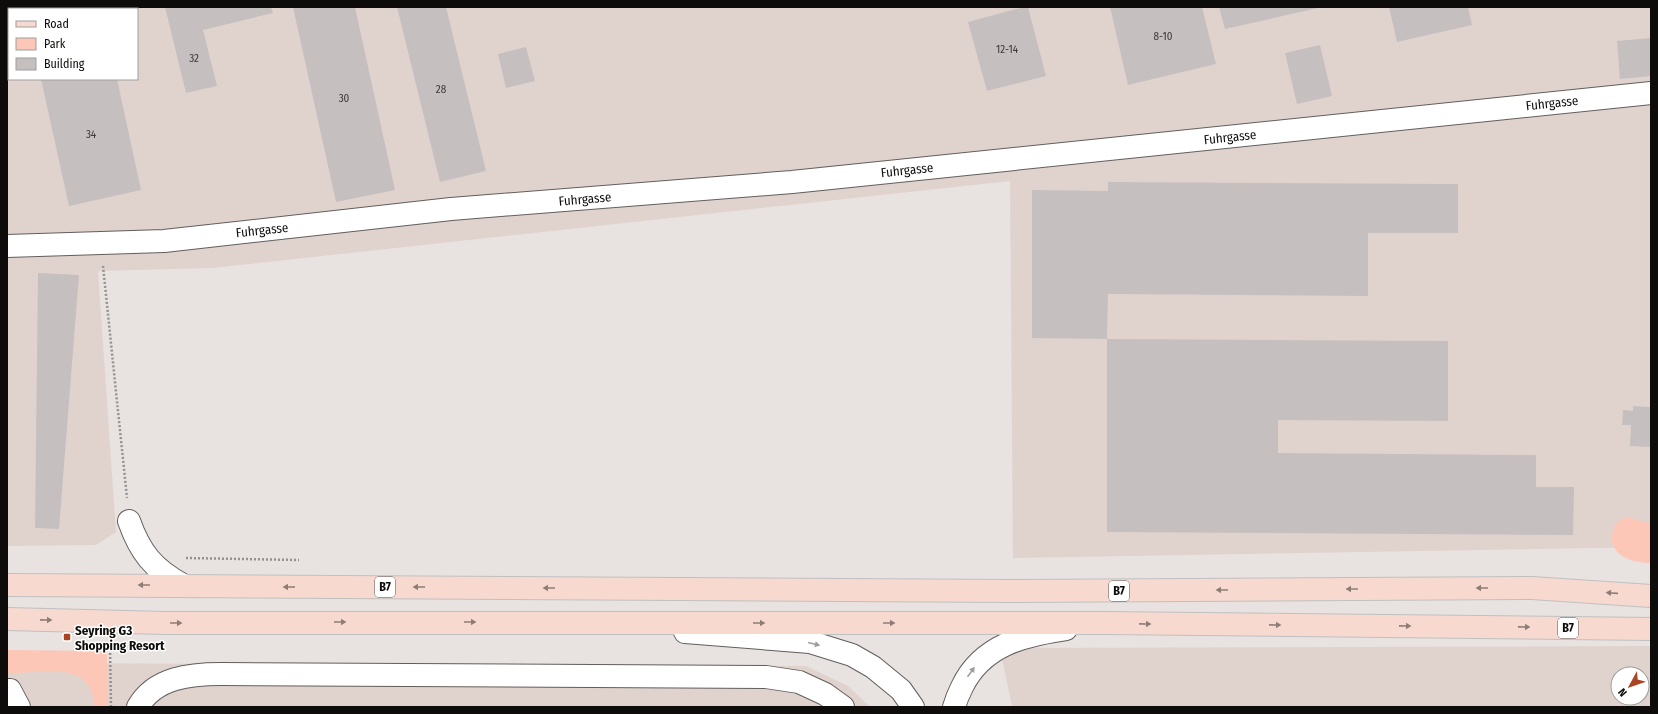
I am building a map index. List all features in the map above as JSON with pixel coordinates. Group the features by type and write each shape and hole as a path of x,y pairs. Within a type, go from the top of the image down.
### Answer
{"main road":[{"name":"B7","path":"7,585 183,585 1014,592 1532,588 1651,596"},
{"name":"B7","path":"7,619 166,623 1106,623 1651,629"}],"street":[{"name":"Fuhrgasse","path":"7,246 164,241 451,209 792,182 1651,93"},
{"path":"129,521 137,542 148,558 167,577 183,585"},
{"path":"580,623 810,642 852,655 873,667 901,690 913,707"},
{"path":"954,707 966,679 976,664 991,651 1009,641 1040,633 1106,623"},
{"path":"138,707 149,694 172,680 187,675 222,674 766,677 799,682 825,694 843,707"},
{"path":"7,690 10,690 19,707"}],"path":[{"path":"100,242 129,521"}],"shaded area":[{"path":"7,7 1651,7 1651,547 1013,558 1010,181 212,268 98,271 116,532 96,545 7,546"},
{"path":"1651,646 1651,707 1012,707 1000,648"},
{"path":"7,663 806,666 848,686 870,707 7,707"}],"green space":[{"path":"1627,517 1651,524 1651,563 1631,560 1619,554 1615,549 1612,543 1612,535 1615,526"},
{"path":"7,650 107,651 107,707 94,707 91,692 85,681 75,675 49,671 7,673"}],"building":[{"path":"101,7 102,8 73,8"},
{"path":"165,7 271,7 273,13 203,30 217,86 186,93"},
{"path":"293,7 355,7 395,190 336,202"},
{"path":"397,7 446,7 486,171 440,182"},
{"path":"1028,7 1046,76 987,91 968,22"},
{"path":"1110,7 1202,7 1216,64 1128,85"},
{"path":"1219,7 1317,7 1318,8 1225,29"},
{"path":"1389,7 1468,7 1472,25 1397,42"},
{"path":"1651,38 1651,76 1620,79 1617,41"},
{"path":"1320,45 1332,96 1297,104 1285,53"},
{"path":"526,47 535,81 506,88 498,54"},
{"path":"41,80 117,80 141,190 69,206"},
{"path":"1108,182 1458,184 1458,233 1368,233 1368,296 1108,294 1107,339 1032,338 1032,190 1108,191"},
{"path":"38,273 79,275 59,529 35,528"},
{"path":"1107,339 1448,341 1448,421 1278,420 1278,453 1536,455 1536,487 1574,487 1573,535 1107,532"},
{"path":"1633,406 1651,407 1651,447 1630,446 1631,425 1622,425 1623,410 1633,411"}],"place":[{"name":"Seyring G3 Shopping Resort","path":"67,637"}]}
